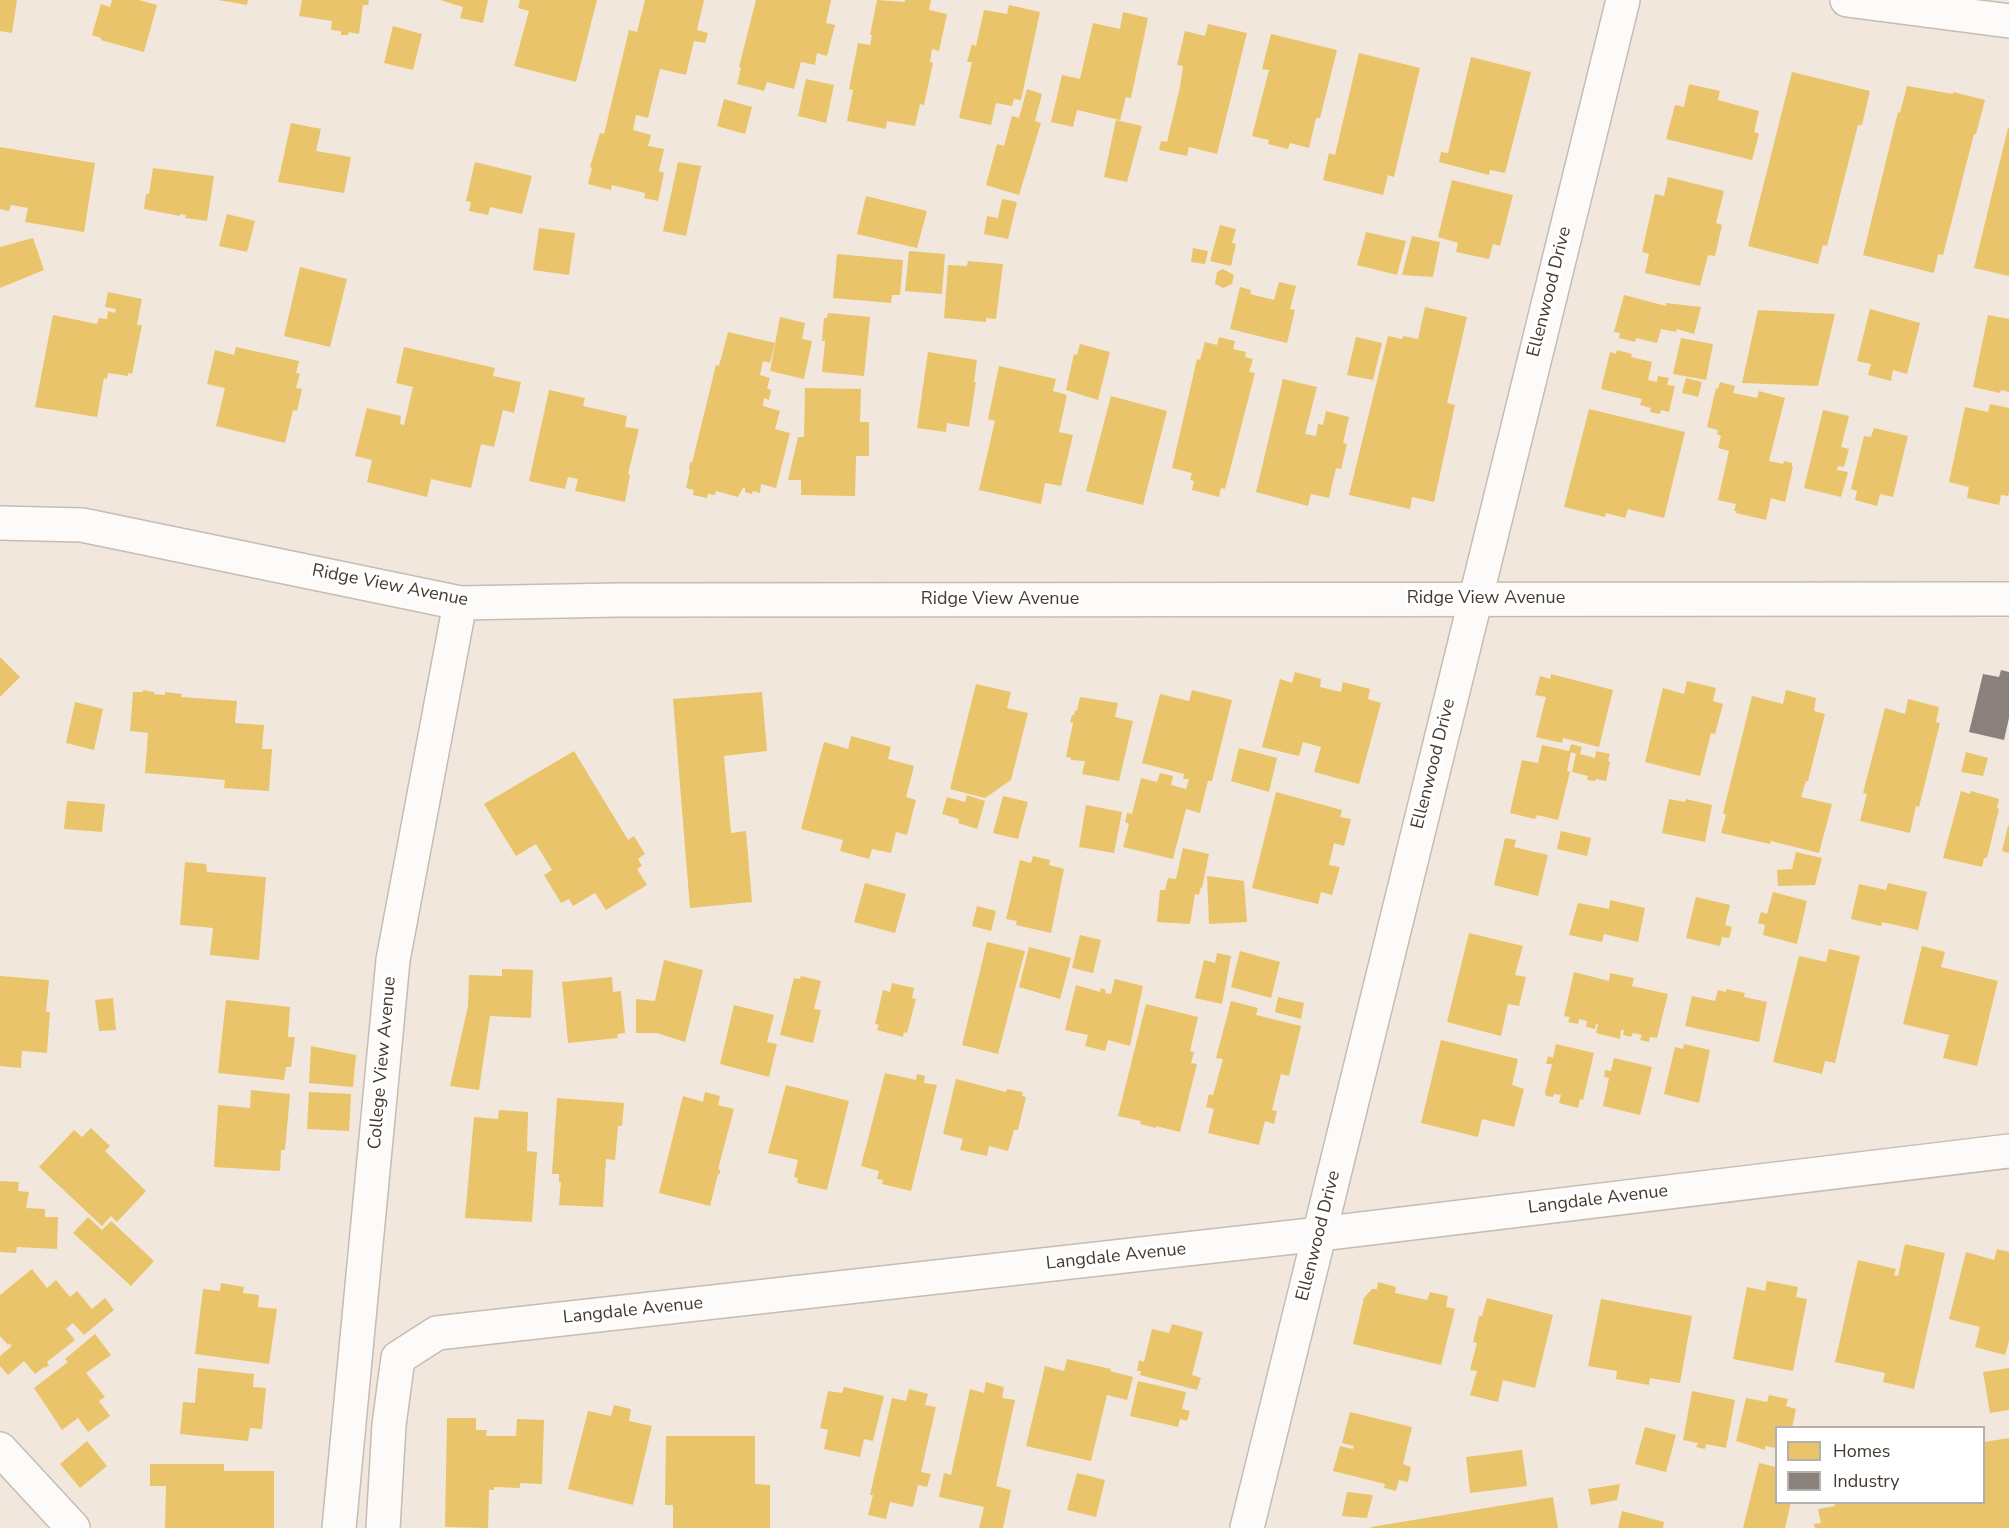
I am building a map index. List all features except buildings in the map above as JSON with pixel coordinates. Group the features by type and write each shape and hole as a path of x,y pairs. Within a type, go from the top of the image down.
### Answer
{"street":[{"name":"Ellenwood Drive","path":"1247,1528 1623,0"},
{"path":"1847,0 2009,21"},
{"name":"Ridge View Avenue","path":"0,523 82,525 460,603 618,600 2009,599"},
{"name":"College View Avenue","path":"339,1528 393,960 460,603"},
{"name":"Langdale Avenue","path":"383,1528 389,1425 398,1358 437,1333 1320,1234 2009,1151"},
{"path":"0,1449 73,1528"}]}
